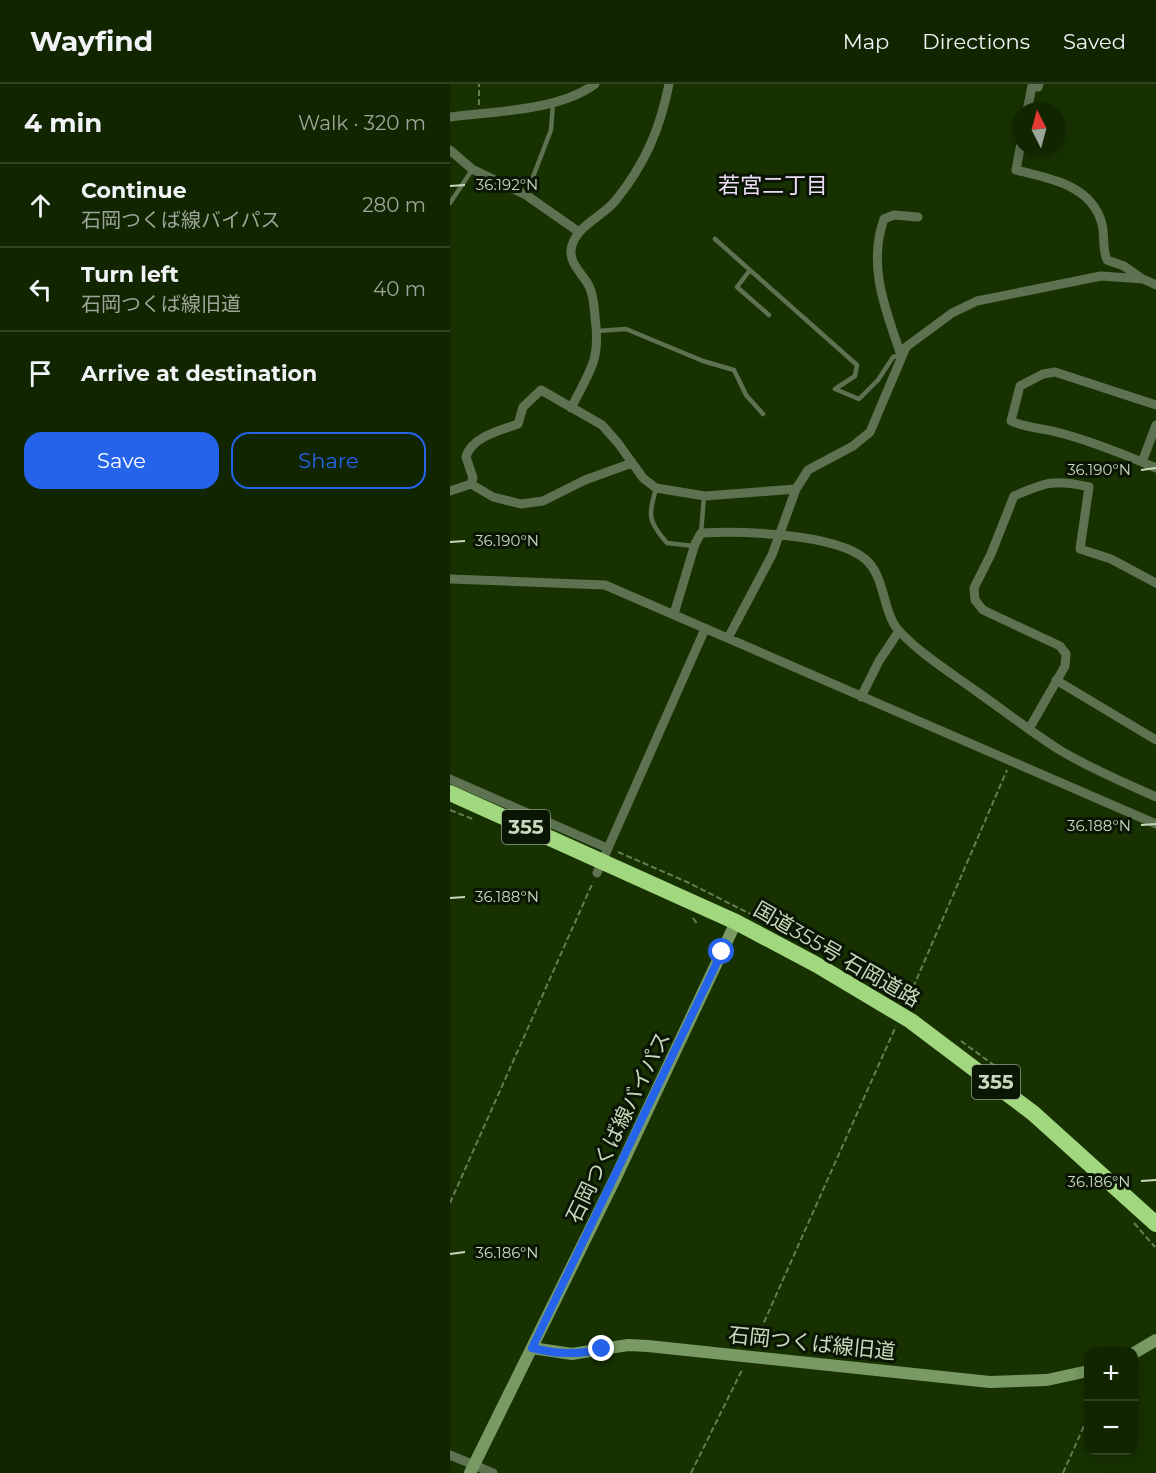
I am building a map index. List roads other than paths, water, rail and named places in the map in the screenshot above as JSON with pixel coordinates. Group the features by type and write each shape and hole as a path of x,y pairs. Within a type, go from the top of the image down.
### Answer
{"highway":[{"name":"国道355号 石岡道路","path":"450,793 736,922 817,965 900,1015 949,1048 1033,1113 1156,1224"}],"main road":[{"name":"石岡つくば線バイパス","path":"472,1468 616,1177 736,922"},
{"path":"1138,1351 1156,1340"},
{"name":"石岡つくば線旧道","path":"532,1348 572,1354 638,1346 990,1382 1047,1380 1084,1372"}],"street":[{"path":"450,117 553,103 574,98 595,84"},
{"path":"572,408 596,359 597,331 591,289 573,261 571,249 579,232 616,201 649,149 662,120 669,84"},
{"path":"1029,102 1032,86 1038,87 1039,84"},
{"path":"450,150 472,169 526,195 579,232"},
{"path":"1019,156 1016,170 1063,182 1076,189 1097,211 1102,222 1107,260 1124,266 1156,285"},
{"path":"902,356 886,312 876,269 877,237 884,219 894,215 918,218"},
{"path":"728,638 772,555 796,489 808,470 853,446 870,432 906,347 952,313 977,301 1101,276 1143,279"},
{"path":"1156,405 1055,372 1043,374 1020,386 1011,420 1031,429 1045,429 1089,441 1156,468"},
{"path":"471,484 472,474 466,457 471,446 490,435 518,424 523,407 532,396 541,390 602,424 647,483 656,488 705,496 796,489"},
{"path":"1142,462 1156,424"},
{"path":"450,491 471,484 493,497 515,504 536,503 585,480 632,463"},
{"path":"1029,729 1065,666 1066,654 1060,646 983,609 975,600 974,588 991,554 1014,496 1047,481 1063,480 1089,487 1080,549 1111,559 1156,583"},
{"path":"674,614 694,546 701,533 735,531 780,534 818,541 865,559 872,568 899,631 941,666 1029,729 1087,765 1156,797"},
{"path":"450,579 597,583 674,614 1156,824"},
{"path":"450,779 602,861 705,628"},
{"path":"861,697 879,661 899,631"},
{"path":"1056,680 1156,740"},
{"path":"450,1455 472,1468 493,1473"}],"lane":[{"path":"526,195 551,130 553,103"},
{"path":"450,203 472,169"},
{"path":"715,239 857,365 855,376 835,390 859,399 878,380 893,357 902,356"},
{"path":"750,270 737,287 769,315"},
{"path":"597,331 626,329 703,361 735,370 746,395 763,414"},
{"path":"656,488 649,512 652,523 667,543 694,546"},
{"path":"701,533 705,496"}],"district":[{"name":"若宮二丁目","path":"773,185"}]}
